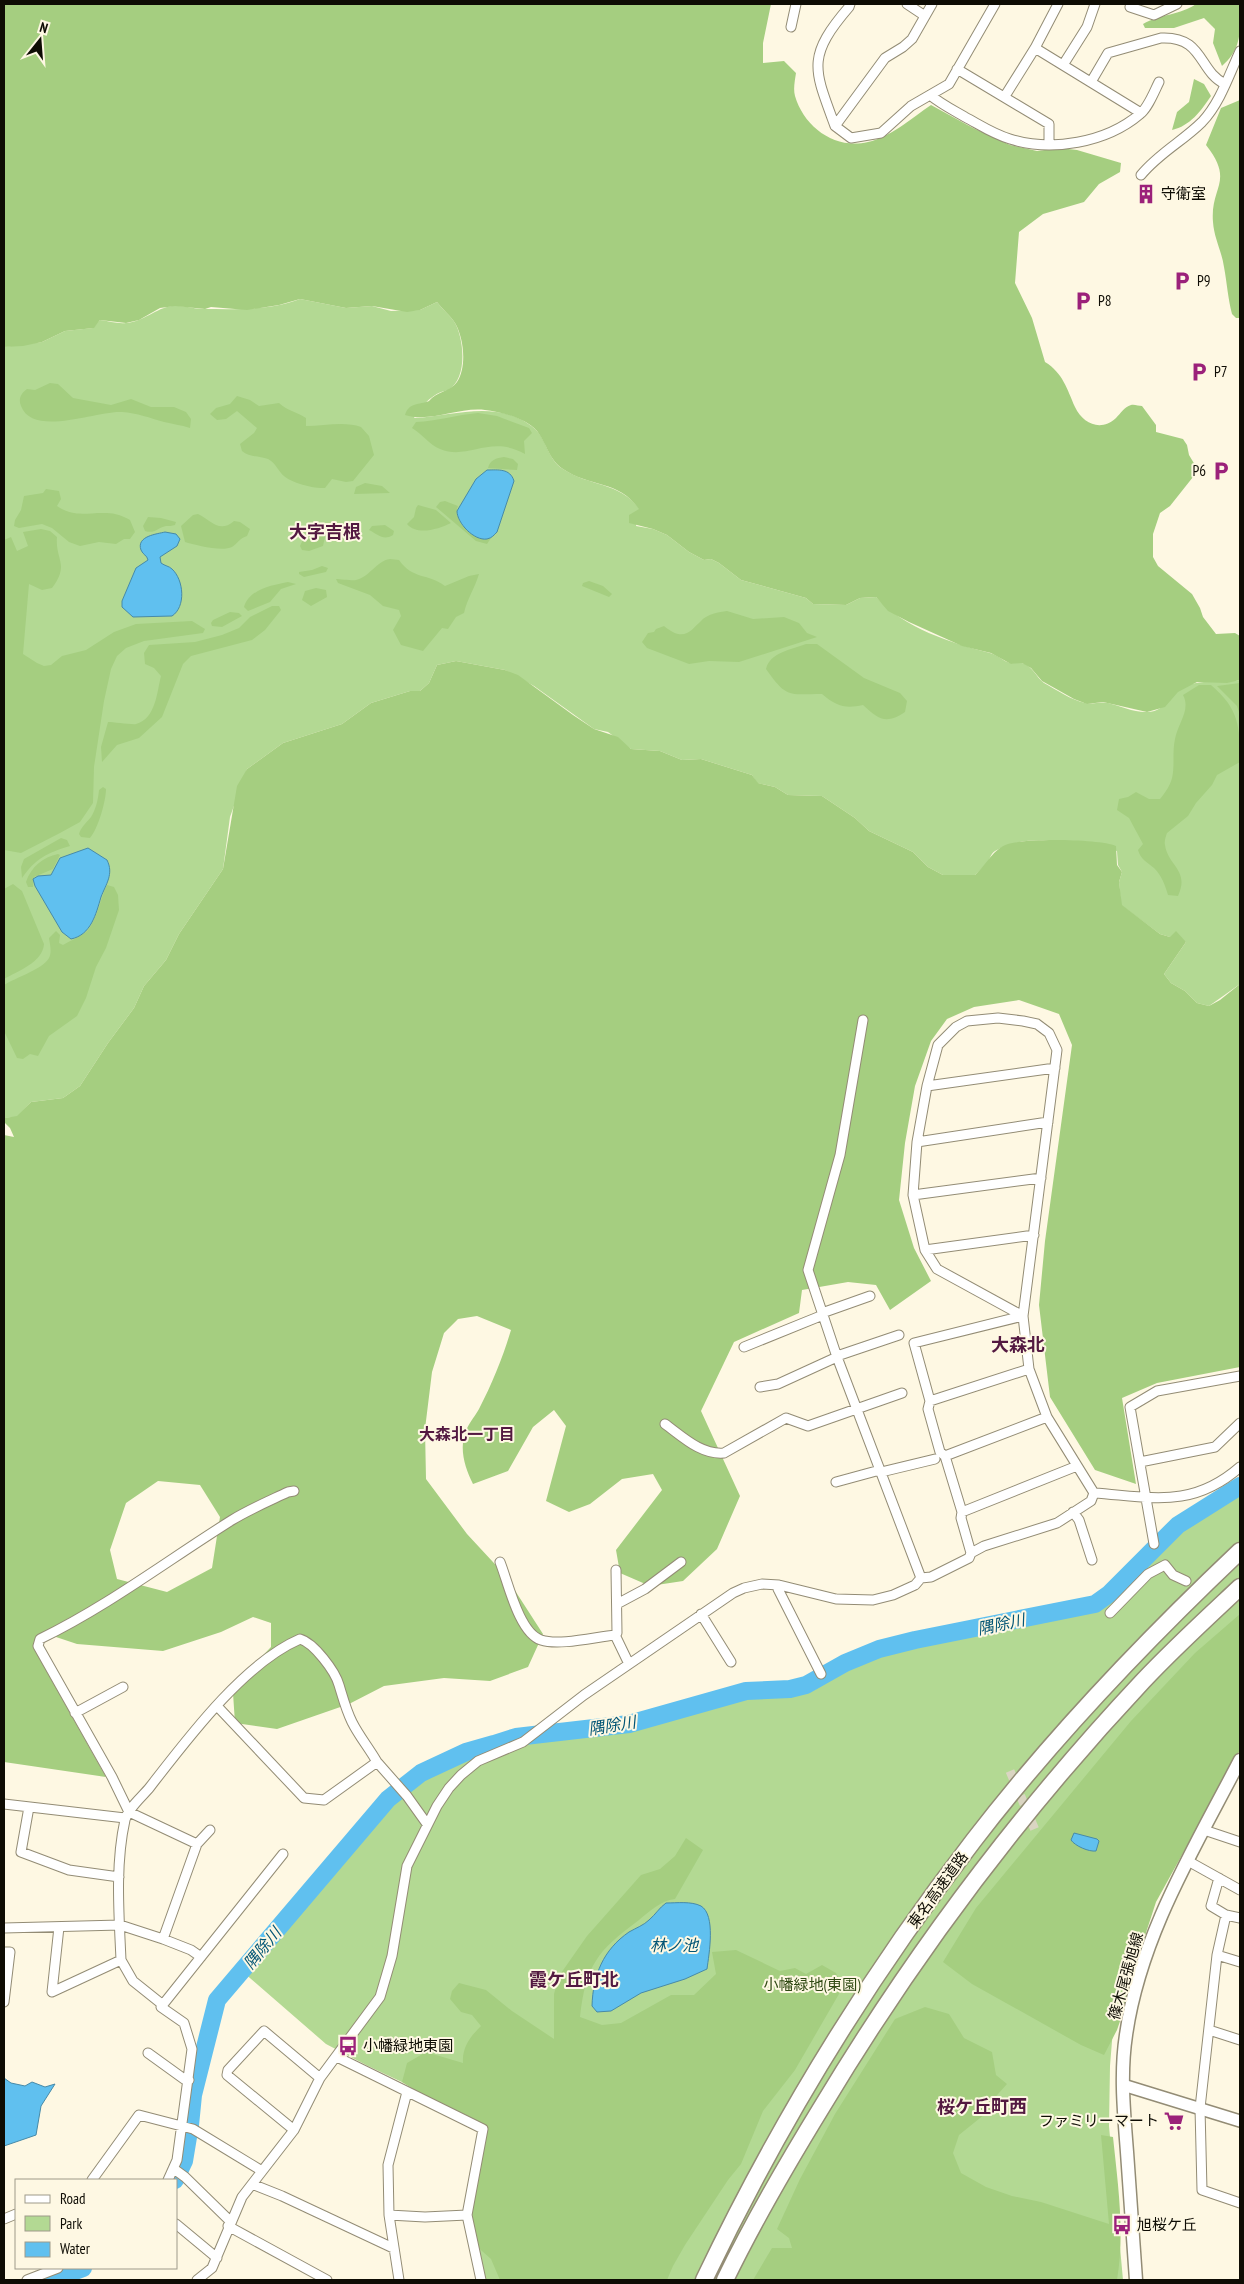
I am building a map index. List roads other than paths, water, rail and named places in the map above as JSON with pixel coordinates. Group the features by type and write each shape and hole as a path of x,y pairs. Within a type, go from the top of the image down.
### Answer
{"highway":[{"name":"東名高速道路","path":"704,2280 788,2121 868,1991 901,1941 976,1838 1065,1731 1151,1637 1240,1551"},
{"name":"東名高速道路","path":"725,2280 779,2178 885,2005 920,1953 1003,1841 1059,1774 1144,1679 1240,1587"}],"main road":[{"name":"篠木尾張旭線","path":"1136,2280 1124,2127 1123,2085 1126,2036 1134,1995 1161,1916 1240,1760"}],"street":[{"path":"791,27 796,4"},
{"path":"850,4 849,8 828,33 819,54 817,72 834,126 851,138 881,134 911,106 949,84 995,4"},
{"path":"907,4 925,16"},
{"path":"834,126 885,58 912,39 932,4"},
{"path":"1005,96 1035,48 1058,4"},
{"path":"1063,65 1087,27 1095,4"},
{"path":"1131,4 1130,7 1154,15 1177,4"},
{"path":"1091,82 1108,53 1161,38 1170,38 1190,45 1198,52 1218,80 1225,84"},
{"path":"1035,48 1141,113"},
{"path":"1142,175 1155,159 1202,121 1214,106 1240,51"},
{"path":"957,69 1049,124 1049,144"},
{"path":"930,95 989,131 1029,143 1049,144 1082,142 1121,127 1141,113 1159,82"},
{"path":"1023,1316 937,1269 925,1250 913,1195 918,1142 927,1086 938,1045 956,1027 967,1021 998,1018 1037,1024 1050,1033 1057,1050 1023,1316 1029,1369 1047,1417 1094,1493"},
{"path":"863,1020 840,1155 808,1270 837,1356 921,1578"},
{"path":"927,1086 1055,1068"},
{"path":"918,1142 1048,1122"},
{"path":"913,1195 1041,1178"},
{"path":"925,1250 1034,1235"},
{"path":"744,1347 870,1296"},
{"path":"972,1553 945,1456 940,1452 928,1409 930,1401 914,1343 1023,1316"},
{"path":"760,1387 778,1384 837,1356 899,1335"},
{"path":"930,1401 1029,1369"},
{"path":"1154,1544 1130,1407 1157,1391 1240,1376"},
{"path":"665,1424 700,1449 716,1454 724,1453 786,1418 808,1426 857,1407 902,1393"},
{"path":"945,1456 1047,1417"},
{"path":"1140,1462 1216,1447 1240,1423"},
{"path":"836,1482 935,1458"},
{"path":"962,1512 1077,1466"},
{"path":"1094,1493 1172,1498 1194,1495 1210,1489 1240,1467"},
{"path":"127,1815 75,1713 38,1646 40,1640 70,1625 121,1594 167,1561 234,1518 288,1492 294,1491"},
{"path":"197,2280 212,2268 242,2197 294,2130 320,2078 380,1996 392,1956 407,1866 427,1824 448,1788 461,1775 478,1761 523,1742 584,1695 701,1614 744,1588 762,1584 779,1585 836,1599 873,1600 900,1592 915,1585 921,1578 931,1577 969,1558 972,1553 984,1546 1057,1523 1091,1501 1094,1493"},
{"path":"1074,1512 1079,1520 1092,1560"},
{"path":"500,1562 521,1620 538,1639 552,1642 615,1635"},
{"path":"617,1604 645,1589 681,1562"},
{"path":"1110,1613 1148,1574 1165,1566 1173,1575 1186,1581"},
{"path":"616,1570 617,1604 615,1635 629,1664"},
{"path":"779,1585 778,1589 820,1674"},
{"path":"701,1614 731,1662"},
{"path":"169,2179 177,2172 187,2127 192,2050 184,2023 161,2007 163,2005 133,1981 121,1960 120,1852 127,1815 190,1736 217,1706 266,1658 300,1639 307,1641 320,1655 339,1683 344,1706 357,1732 376,1762 407,1796 427,1824"},
{"path":"75,1713 123,1687"},
{"path":"217,1706 304,1798 324,1800 376,1762"},
{"path":"4,1804 127,1815 197,1844"},
{"path":"29,1807 20,1852 69,1870 119,1877"},
{"path":"163,1939 197,1844 210,1830"},
{"path":"1204,1830 1240,1842"},
{"path":"163,2005 283,1854"},
{"path":"1188,1861 1240,1890"},
{"path":"1219,1878 1211,1906 1226,1914 1240,1918"},
{"path":"1226,1914 1217,1955 1200,2108 1202,2190 1240,2203"},
{"path":"4,1928 120,1925 191,1950 201,1957"},
{"path":"59,1927 52,1992 121,1960"},
{"path":"4,1952 10,1952 4,2002"},
{"path":"1217,1955 1240,1962"},
{"path":"1209,2030 1240,2040"},
{"path":"294,2130 227,2075 228,2070 264,2031 320,2078"},
{"path":"148,2053 184,2079 189,2080"},
{"path":"337,2057 483,2129 466,2216 481,2280"},
{"path":"1123,2085 1240,2121"},
{"path":"399,2280 389,2215 388,2165 407,2092"},
{"path":"93,2179 139,2115 187,2127 262,2170"},
{"path":"177,2172 230,2224 327,2280"},
{"path":"252,2184 394,2248"},
{"path":"389,2215 425,2217 466,2216"},
{"path":"178,2226 217,2258"},
{"path":"27,2280 55,2269"}],"water":[{"path":"487,470 507,472 514,481 497,532 490,538 482,539 472,534 463,526 457,511 476,479"},
{"path":"165,532 176,534 180,539 177,546 160,557 161,563 170,567 179,580 182,593 180,606 172,616 133,617 122,607 122,601 136,568 148,560 140,545 148,536"},
{"path":"88,848 107,860 110,870 92,923 78,937 71,939 62,932 35,886 33,879 38,876 51,875 60,858"},
{"path":"1074,1833 1097,1839 1099,1841 1096,1851 1086,1850 1073,1842 1071,1840"},
{"name":"林ノ池","path":"666,1903 693,1903 701,1906 706,1911 710,1926 707,1969 685,1979 641,1993 611,2011 597,2012 592,2006 593,1995 597,1974 606,1955 620,1939 647,1922"},
{"path":"4,2078 11,2083 25,2086 32,2082 45,2087 55,2084 41,2106 36,2135 4,2146"}],"waterway":[{"name":"隅除川","path":"175,2179 184,2161 193,2095 217,2000 388,1799 421,1773 466,1752 516,1737 629,1724 746,1691 790,1689 806,1685 845,1663 879,1649 1095,1604 1109,1594 1178,1525 1240,1486"},
{"name":"隅除川","path":"51,2280 80,2269"}],"tunnel":[{"path":"1010,1771 1035,1830"}],"place":[{"name":"守衛室","path":"1146,194"},
{"name":"P9","path":"1182,281"},
{"name":"P8","path":"1083,301"},
{"name":"P7","path":"1199,372"},
{"name":"P6","path":"1221,471"},
{"name":"小幡緑地東園","path":"348,2046"},
{"name":"ファミリーマート","path":"1174,2121"},
{"name":"旭桜ケ丘","path":"1122,2225"}],"district":[{"name":"大字吉根","path":"325,532"},
{"name":"大森北","path":"1018,1345"},
{"name":"大森北一丁目","path":"467,1434"},
{"name":"霞ケ丘町北","path":"574,1980"},
{"name":"桜ケ丘町西","path":"982,2107"}],"park label":[{"name":"小幡緑地(東園)","path":"812,1985"}]}
